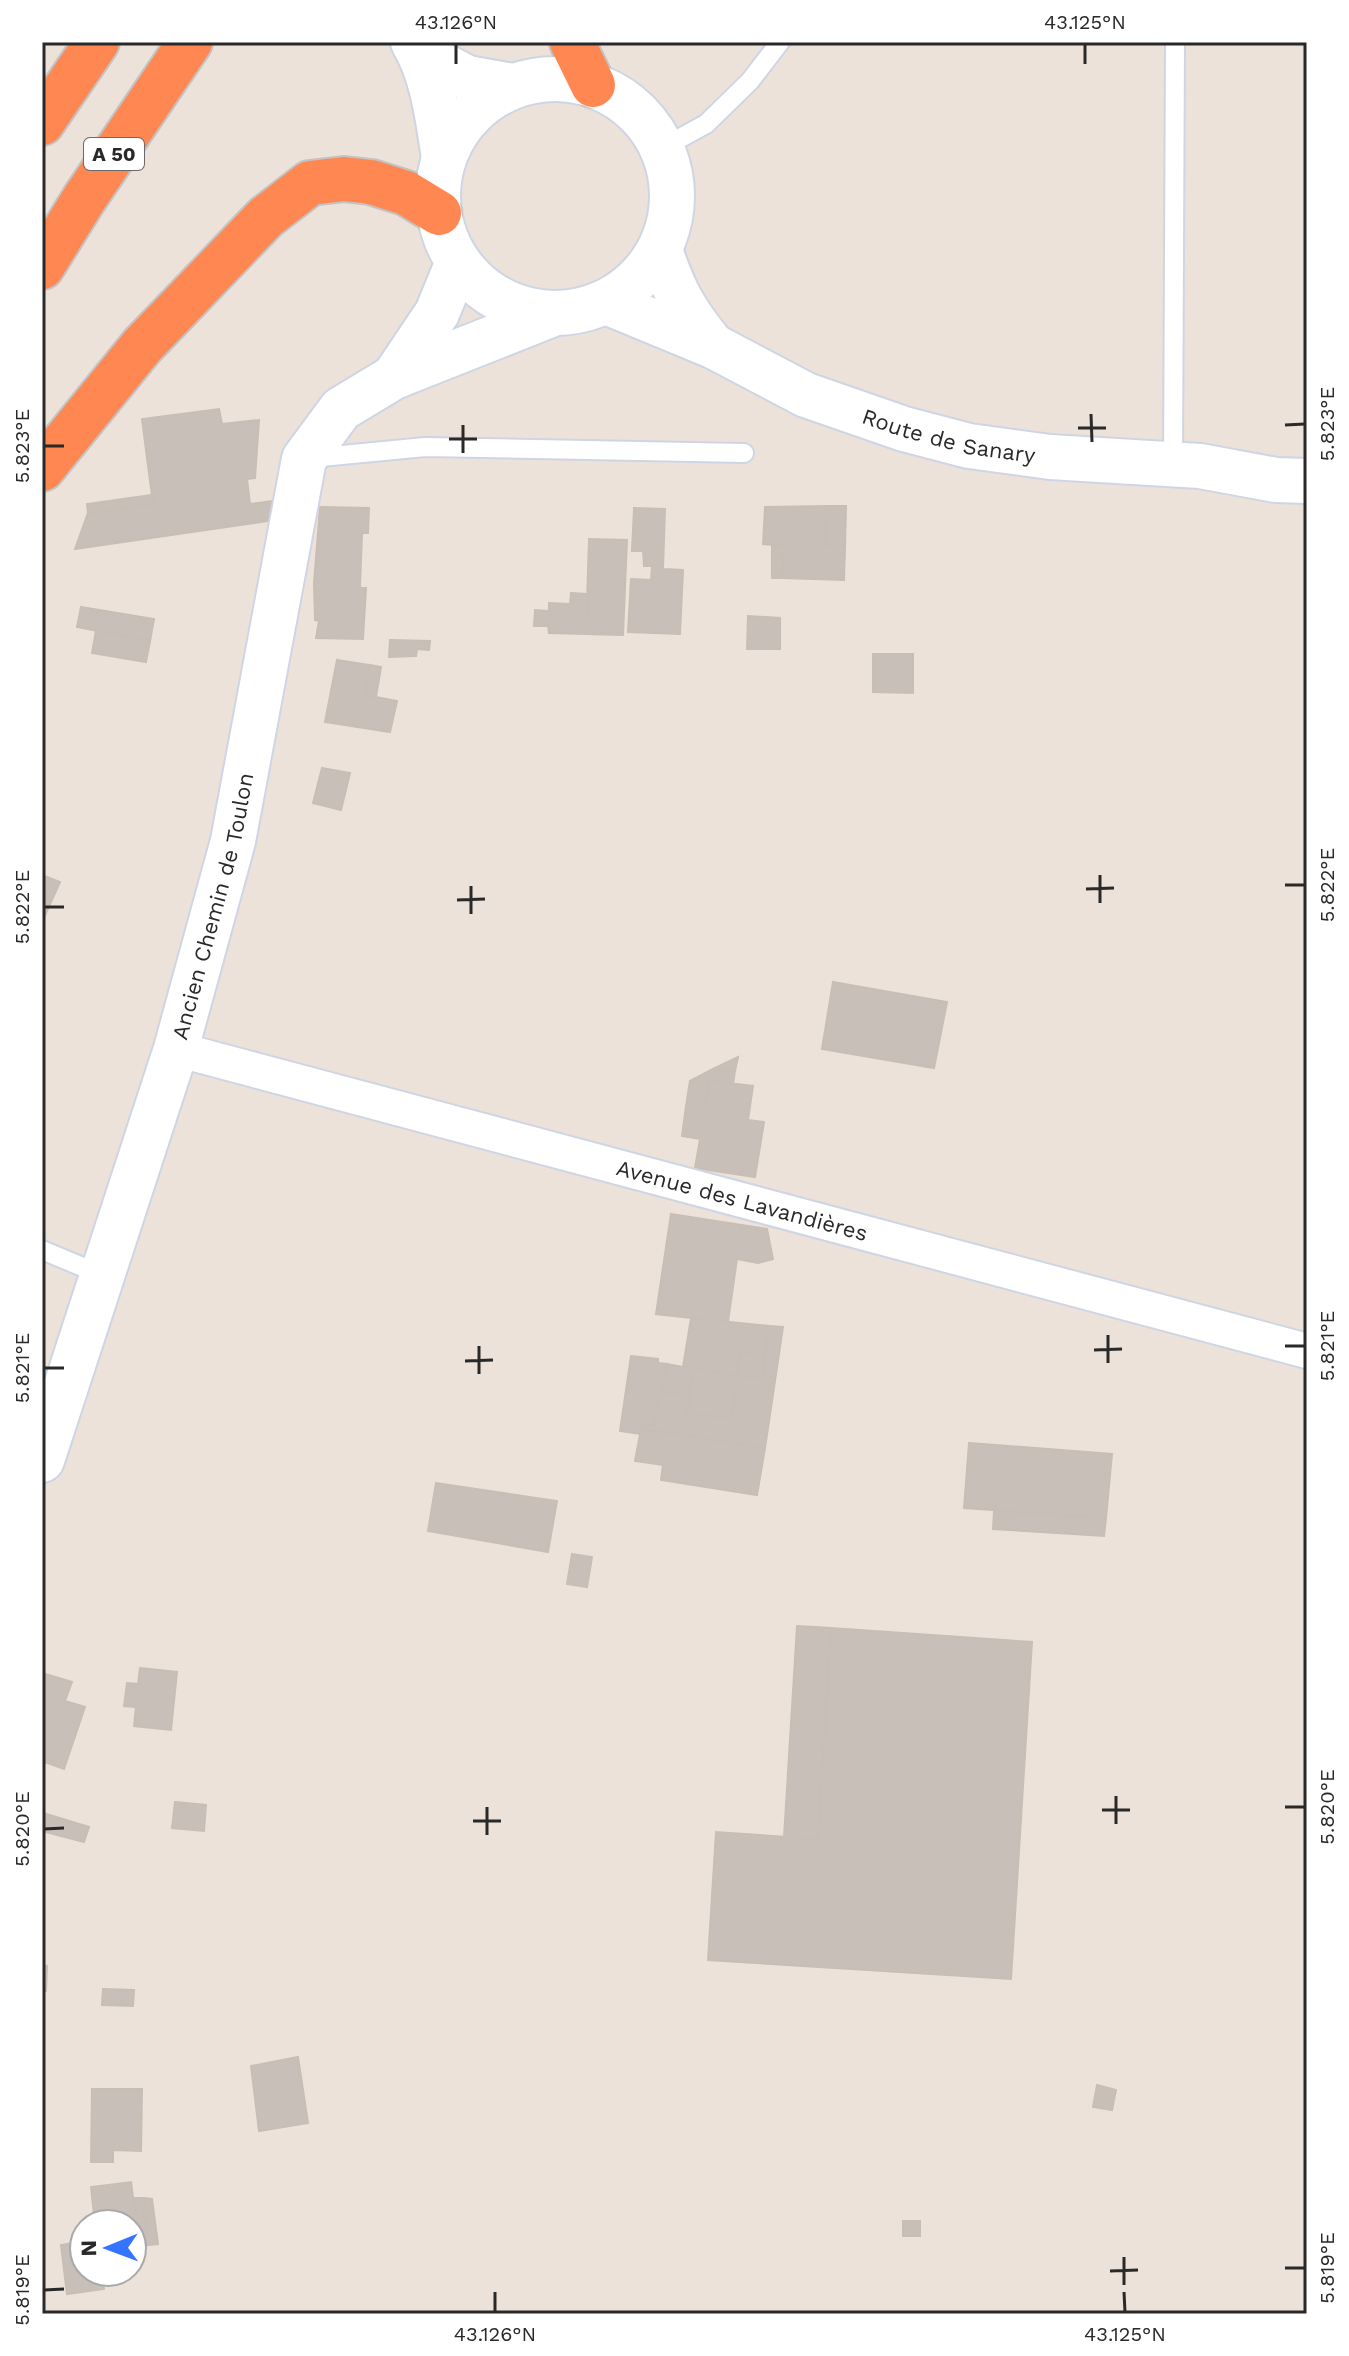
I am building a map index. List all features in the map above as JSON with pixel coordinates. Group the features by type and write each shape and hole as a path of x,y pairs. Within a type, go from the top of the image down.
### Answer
{"highway":[{"path":"42,123 97,42"},
{"name":"A 50","path":"42,267 190,42"},
{"path":"572,42 593,85"},
{"path":"42,469 142,346 266,217 310,183 344,179 371,182 406,193 439,213"}],"main road":[{"path":"416,47 467,78 513,86"},
{"path":"416,47 437,114 444,158"},
{"path":"553,78 593,85 616,95 636,111 662,148 671,176 673,202 669,227 660,250 646,271 627,289 606,302 581,311 553,314 525,310 499,300 476,283 449,246 439,213 438,186 444,158 460,128 483,103 513,86 553,78"},
{"name":"Route de Sanary","path":"660,250 672,287 688,316 715,347"},
{"name":"Ancien Chemin de Toulon","path":"394,377 437,313 458,262"},
{"name":"Route de Sanary","path":"606,302 715,347 806,395 904,429 969,446 1050,457 1186,465 1276,480 1307,481"},
{"name":"Ancien Chemin de Toulon","path":"42,1460 176,1049 233,841 304,459 341,409 394,377 553,314"},
{"name":"Route de Sanary","path":"1186,465 1307,456"}],"street":[{"name":"Avenue des Lavandières","path":"176,1049 1307,1351"}],"lane":[{"path":"662,148 706,124 750,81 780,42"},
{"path":"1175,42 1186,465"},
{"path":"304,459 425,447 744,453"},
{"path":"42,1250 102,1275"}],"building":[{"path":"219,409 222,424 259,420 255,478 247,479 250,504 279,500 282,519 75,549 88,513 153,504 142,419"},
{"path":"152,495 153,504 88,513 87,504"},
{"path":"827,506 846,506 845,547 824,545"},
{"path":"827,506 824,545 845,547 844,580 782,578 784,546 763,544 765,507"},
{"path":"320,507 369,508 368,533 362,533 360,588 366,588 363,639 316,638 319,621 315,620 314,583"},
{"path":"634,508 665,509 663,569 683,570 680,634 628,632 631,579 651,580 652,566 644,566 643,551 632,551"},
{"path":"589,539 627,540 623,635 586,634"},
{"path":"772,545 784,546 782,578 772,578"},
{"path":"571,593 587,594 586,634 549,633 548,626 534,626 535,610 549,611 549,603 570,604"},
{"path":"81,607 154,619 150,641 77,627"},
{"path":"748,616 780,618 780,649 747,649"},
{"path":"96,631 150,641 146,662 92,653"},
{"path":"390,640 430,641 429,650 417,649 416,656 389,657"},
{"path":"873,654 913,654 913,693 873,692"},
{"path":"337,660 370,665 365,695 397,701 390,732 325,722"},
{"path":"370,665 381,667 376,697 365,695"},
{"path":"322,768 350,773 341,810 313,803"},
{"path":"42,875 60,882 42,922"},
{"path":"833,982 947,1002 934,1068 822,1049"},
{"path":"738,1057 735,1071 711,1070"},
{"path":"711,1070 735,1071 733,1084 709,1081 705,1108 686,1106 690,1081"},
{"path":"709,1081 753,1086 748,1120 764,1122 755,1177 695,1168 700,1139 682,1136 686,1106 705,1108"},
{"path":"671,1214 767,1229 773,1259 758,1263 737,1259 728,1322 656,1314"},
{"path":"691,1318 769,1326 765,1356 740,1353 737,1375 683,1367"},
{"path":"769,1326 783,1327 765,1448 641,1429 642,1426 654,1425 659,1391 689,1395 687,1413 732,1418 737,1375 762,1379"},
{"path":"740,1353 765,1356 762,1379 737,1375"},
{"path":"631,1356 658,1359 658,1363 667,1364 654,1425 642,1426 640,1434 620,1431"},
{"path":"667,1364 694,1369 689,1395 663,1392"},
{"path":"694,1369 737,1375 732,1418 687,1413"},
{"path":"641,1429 765,1448 757,1495 661,1480 663,1465 635,1461"},
{"path":"969,1443 1112,1454 1106,1518 964,1508"},
{"path":"436,1483 557,1501 548,1552 428,1531"},
{"path":"994,1511 1106,1518 1104,1536 993,1529"},
{"path":"572,1554 592,1557 587,1587 567,1584"},
{"path":"797,1626 831,1628 818,1839 784,1837"},
{"path":"831,1628 1032,1642 1011,1979 708,1960 716,1832 818,1839"},
{"path":"140,1668 177,1672 171,1730 134,1726 136,1707 124,1706 127,1683 138,1684"},
{"path":"42,1673 72,1682 65,1701 85,1707 64,1769 42,1761"},
{"path":"175,1802 206,1805 204,1831 172,1828"},
{"path":"43,1813 89,1827 84,1842 42,1831"},
{"path":"42,1965 47,1966 46,1991 42,1991"},
{"path":"103,1989 134,1990 133,2006 102,2005"},
{"path":"298,2057 308,2123 259,2131 251,2066"},
{"path":"1097,2085 1116,2090 1112,2110 1093,2107"},
{"path":"92,2089 142,2089 141,2151 113,2150 113,2162 91,2162"},
{"path":"131,2182 135,2208 93,2208 91,2187"},
{"path":"134,2198 144,2198 144,2208 135,2208"},
{"path":"144,2198 152,2199 158,2244 148,2245 148,2208 144,2208"},
{"path":"903,2221 920,2221 920,2236 903,2236"},
{"path":"68,2244 68,2288 104,2289 67,2294 61,2245"}]}
